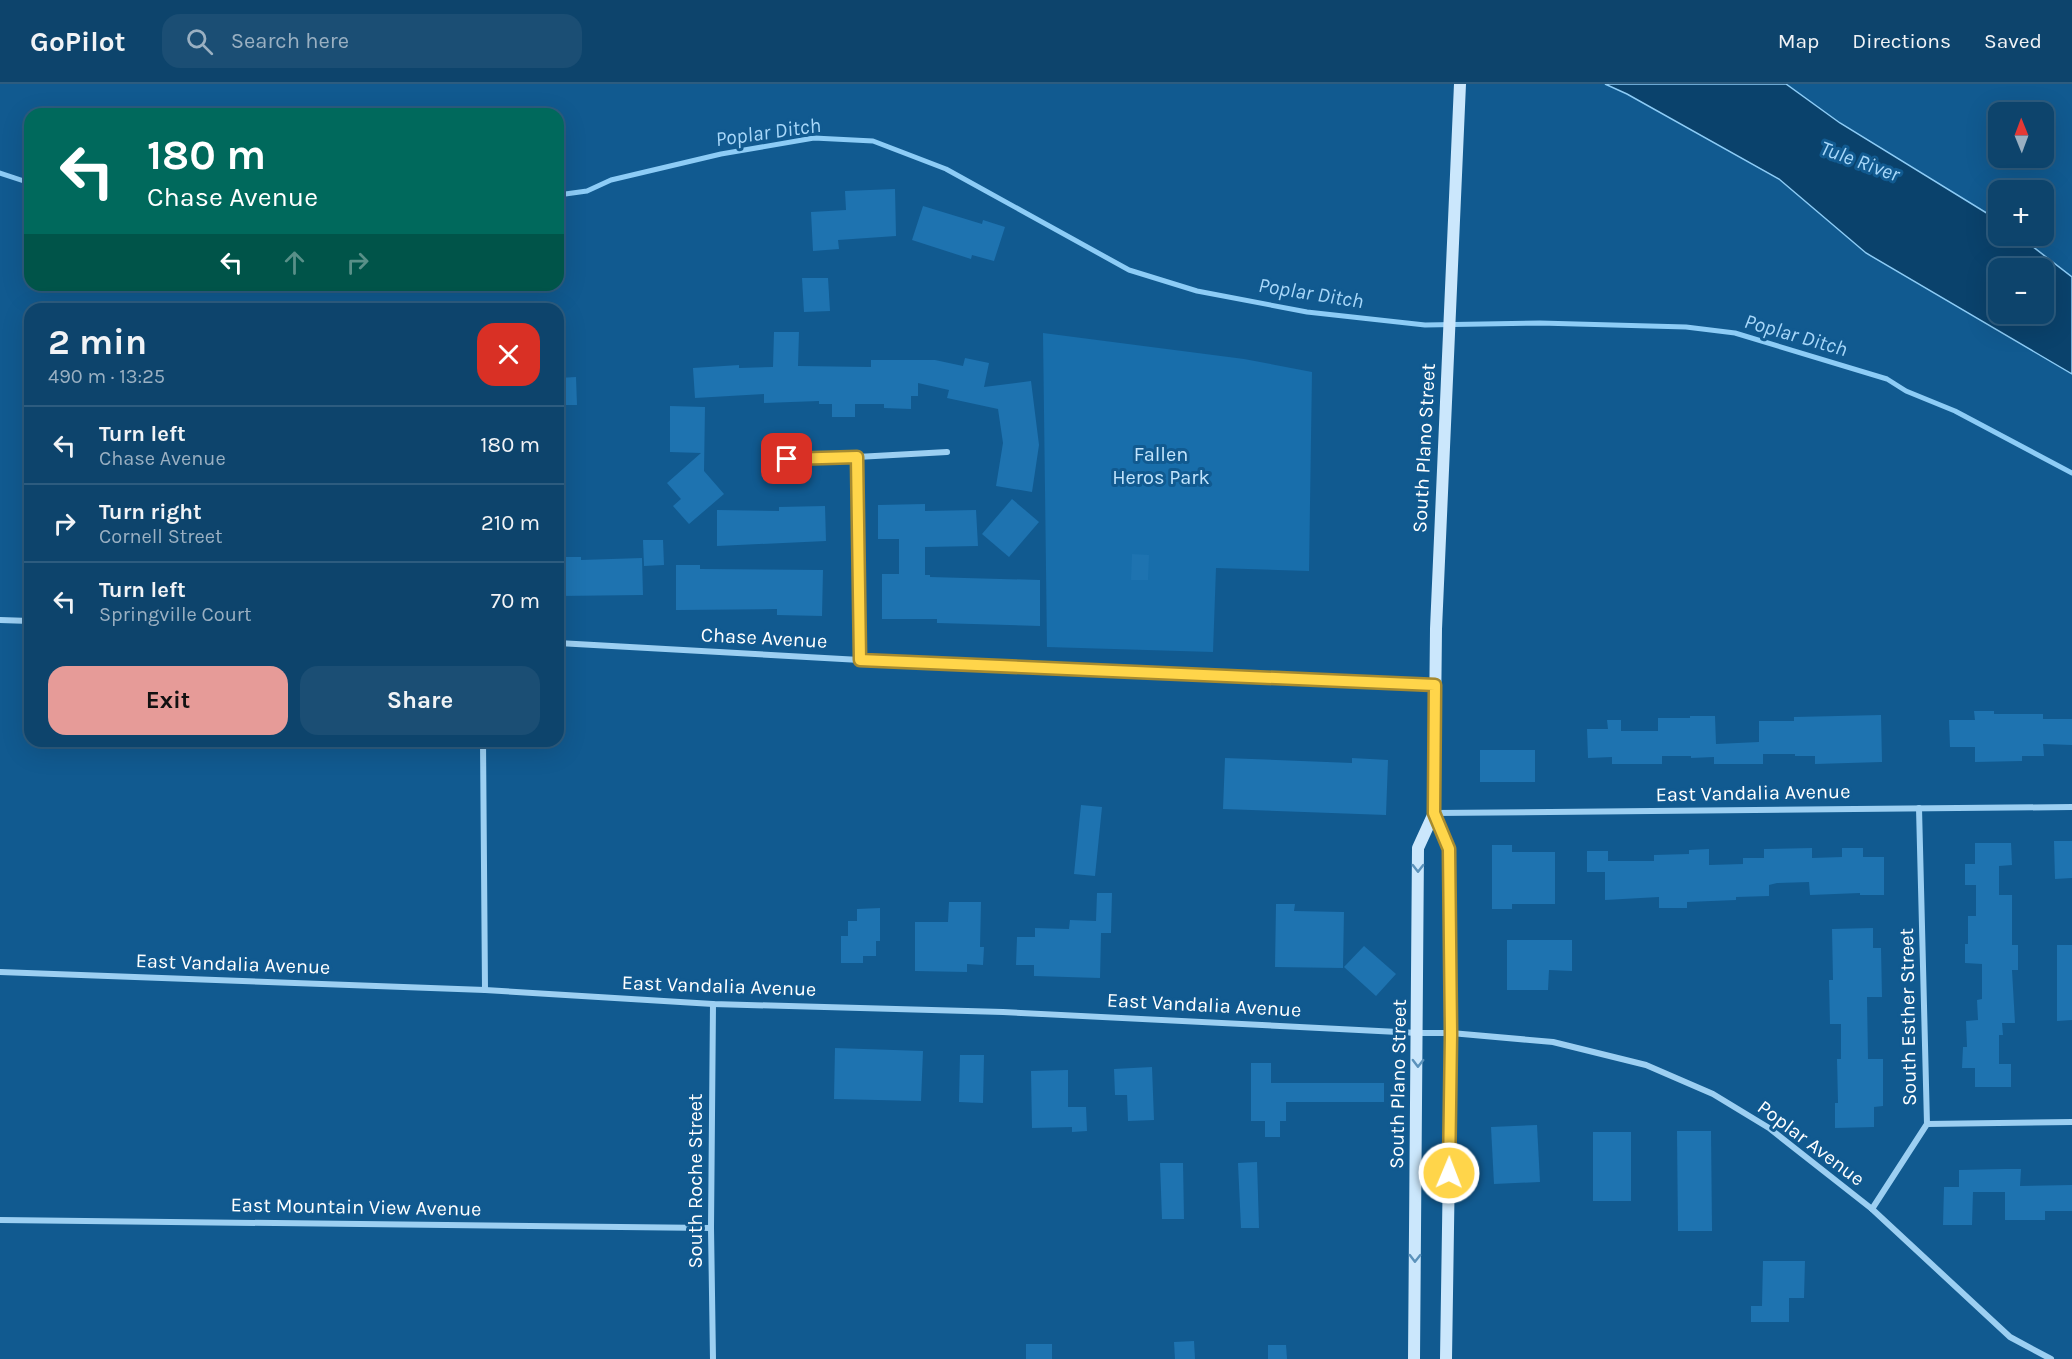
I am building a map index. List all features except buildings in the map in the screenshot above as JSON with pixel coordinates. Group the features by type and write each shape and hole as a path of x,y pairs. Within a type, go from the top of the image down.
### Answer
{"main road":[{"name":"South Plano Street","path":"1446,1359 1451,1034 1449,849 1434,813 1435,685 1437,588 1460,84"},
{"name":"South Plano Street","path":"1414,1359 1418,848 1434,813"},
{"path":"1447,1314 1455,1359"}],"street":[{"path":"764,459 947,452"},
{"path":"857,457 860,660"},
{"path":"0,620 24,621"},
{"name":"Chase Avenue","path":"564,644 860,660 1435,685"},
{"path":"483,747 485,990"},
{"name":"East Vandalia Avenue","path":"1434,813 2072,807"},
{"name":"South Esther Street","path":"1872,1209 1927,1124 1919,808"},
{"name":"East Vandalia Avenue","path":"0,972 485,990 713,1004 1014,1012 1436,1034"},
{"name":"South Roche Street","path":"713,1004 711,1228 713,1359"},
{"name":"Poplar Avenue","path":"1436,1034 1553,1042 1646,1065 1713,1094 1769,1128 1872,1209 2010,1337 2051,1359"},
{"path":"1927,1124 2072,1122"},
{"name":"East Mountain View Avenue","path":"0,1220 711,1228"}],"green space":[{"name":"Fallen Heros Park","path":"1043,333 1244,359 1312,372 1309,571 1216,568 1213,652 1047,647"}],"water":[{"name":"Tule River","path":"1605,84 1786,84 1840,123 1988,214 1988,246 2032,246 2047,258 1988,258 1988,324 2054,324 2054,263 2072,277 2072,374 1866,253 1779,179"}],"waterway":[{"name":"Poplar Ditch","path":"564,194 587,191 611,180 721,154 814,138 873,141 946,169 1129,270 1197,291 1307,312 1425,325 1540,323 1686,327 1735,333 1887,379 1906,391 1955,411 2072,473"},
{"name":"Poplar Ditch","path":"0,173 24,181"}],"route":[{"path":"787,459 857,457 860,660 1435,685 1434,813 1449,849 1451,1034 1449,1173"}]}
